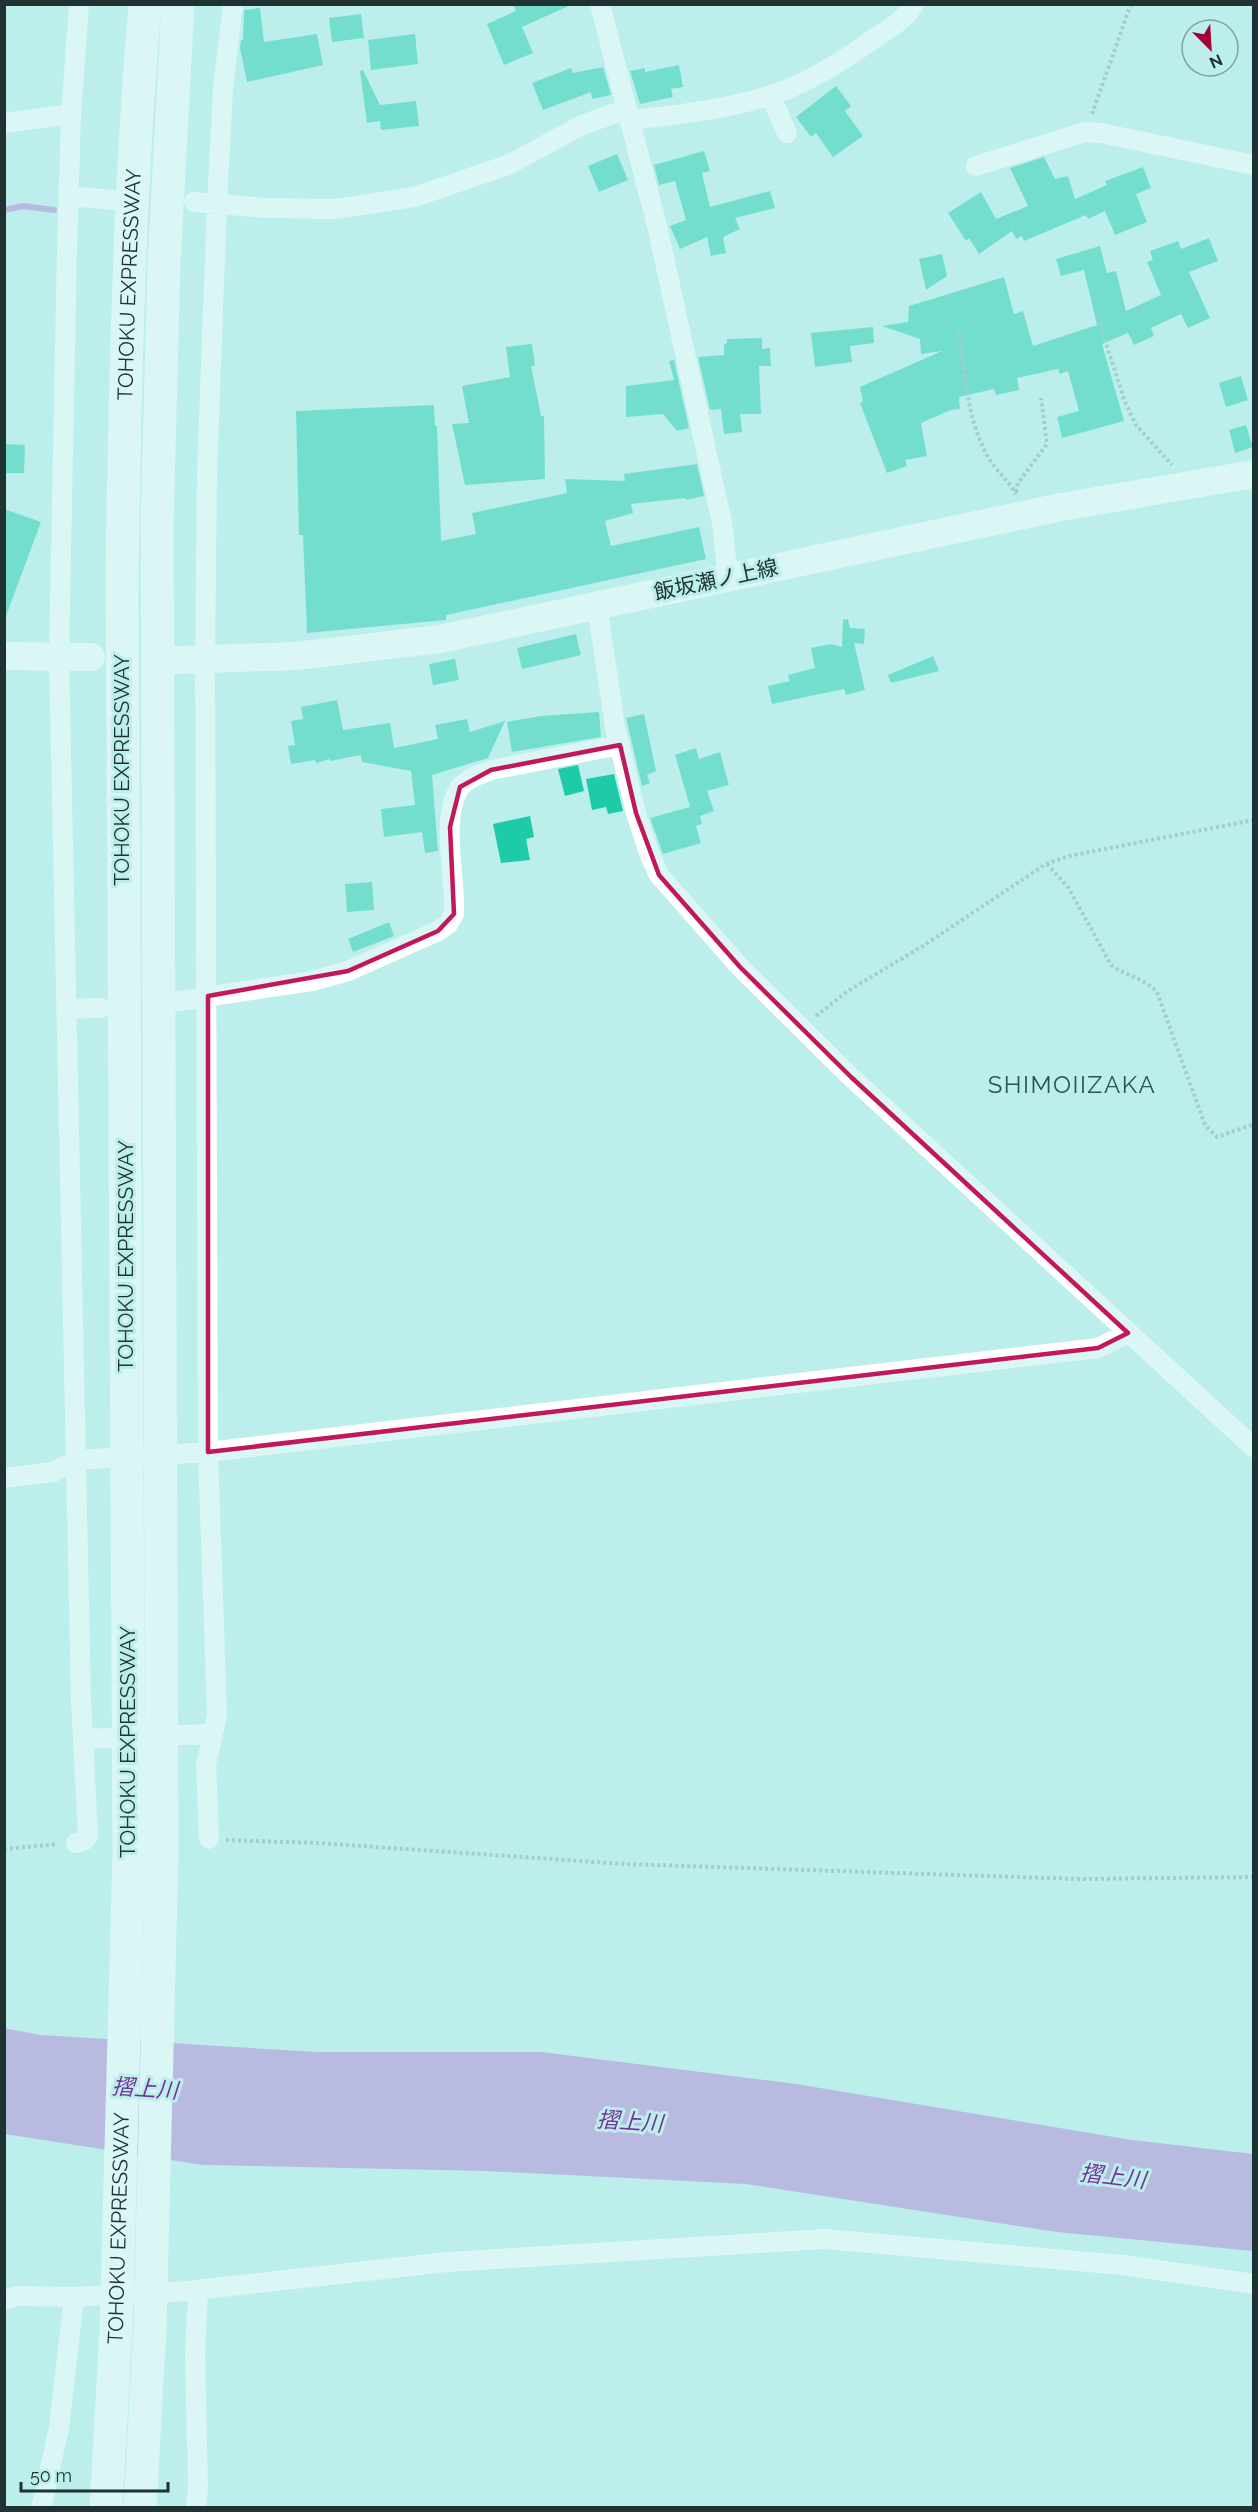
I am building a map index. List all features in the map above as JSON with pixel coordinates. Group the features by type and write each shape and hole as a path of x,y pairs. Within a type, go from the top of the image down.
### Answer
{"highway":[{"name":"TOHOKU EXPRESSWAY","path":"106,2508 116,2330 129,1854 122,564 126,369 145,4"},
{"name":"TOHOKU EXPRESSWAY","path":"140,2508 150,2328 162,1853 157,525 164,263 178,4"}],"main road":[{"name":"飯坂瀬ノ上線","path":"175,660 296,656 440,639 728,577 1019,503 1182,485 1254,474"},
{"path":"4,656 91,657"}],"street":[{"path":"76,1843 85,1840 88,1835 83,1739 59,656 69,196 79,4"},
{"path":"209,1839 206,1765 217,1715 208,1452 205,659 207,472 223,89 233,4"},
{"path":"600,4 658,230 720,512 728,577"},
{"path":"194,202 265,208 336,209 414,197 508,165 582,125 628,114 670,116 770,95 851,55 887,30 914,4"},
{"path":"770,95 787,133"},
{"path":"4,123 72,114"},
{"path":"976,166 1085,132 1101,133 1254,165"},
{"path":"69,196 113,200"},
{"path":"597,605 620,745 636,813 659,875 740,967 850,1077 1254,1448"},
{"path":"172,1002 312,981 348,971 438,931 448,924 454,914 450,827 453,803 460,787 474,776 490,770 620,745"},
{"path":"67,1009 101,1008"},
{"path":"4,1478 53,1472 77,1460 208,1452 1098,1348 1128,1333"},
{"path":"179,1735 213,1734"},
{"path":"83,1739 108,1738"},
{"path":"4,2300 17,2296 74,2297 198,2290 447,2262 825,2239 1123,2265 1254,2284"},
{"path":"196,2508 199,2447 195,2355 198,2290"},
{"path":"41,2508 59,2428 74,2297"}],"path":[{"path":"1085,132 1131,4"},
{"path":"1099,322 1136,425 1171,461 1182,485"},
{"path":"959,332 968,401 976,429 992,464 1019,503"},
{"path":"1019,503 1018,483 1047,444 1041,398"},
{"path":"801,1028 848,991 926,944 1046,864 1069,856 1254,820"},
{"path":"1046,864 1068,887 1112,965 1120,972 1150,984 1157,992 1205,1125 1217,1137 1254,1124"},
{"path":"209,1839 317,1843 661,1865 1078,1879 1254,1877"},
{"path":"4,1849 76,1843"}],"highlighted area":[{"path":"620,745 636,813 659,875 740,967 851,1077 1128,1333 1098,1348 208,1452 208,996 348,971 438,931 454,914 450,827 460,787 491,770"}],"water":[{"name":"摺上川","path":"4,2028 40,2035 317,2052 541,2052 796,2084 1132,2140 1253,2154 1253,2251 1057,2232 746,2184 486,2171 203,2165 5,2134"}],"building":[{"path":"513,4 573,4 522,27 533,53 504,65 487,24 516,11"},
{"path":"260,8 264,42 317,34 323,65 247,82 240,48 241,40 243,40 244,10"},
{"path":"361,14 364,38 332,42 329,18"},
{"path":"415,34 418,64 371,70 368,40"},
{"path":"679,65 683,87 671,89 673,97 640,104 630,71 645,68 645,72"},
{"path":"603,67 611,95 592,99 591,92 543,110 532,83 571,68 573,73"},
{"path":"363,70 380,105 416,101 419,126 381,130 380,121 367,123 360,71"},
{"path":"836,86 851,106 845,111 863,136 833,157 816,133 811,137 796,117"},
{"path":"704,151 710,171 702,173 710,207 770,191 775,208 735,218 740,229 723,237 726,253 711,256 707,237 680,249 670,226 686,220 675,181 659,185 654,165"},
{"path":"617,154 628,180 599,192 588,166"},
{"path":"1044,157 1055,179 1068,176 1075,199 1107,185 1105,181 1143,167 1151,188 1136,194 1147,222 1115,235 1105,211 1088,219 1086,215 1024,241 1022,236 1016,239 1012,231 979,254 969,238 966,241 948,213 981,192 996,219 1028,206 1010,168"},
{"path":"1209,238 1218,261 1189,272 1210,318 1188,328 1181,314 1151,328 1154,336 1134,345 1128,333 1102,344 1124,421 1062,438 1057,417 1079,411 1068,371 1060,374 1058,369 1017,378 1019,390 996,395 994,389 959,397 960,409 951,410 921,423 927,456 905,460 907,466 887,473 860,403 863,401 860,387 942,351 921,354 920,339 882,326 908,322 909,306 1004,277 1014,314 1023,311 1033,346 1097,325 1084,270 1061,276 1056,259 1100,246 1107,273 1116,271 1126,311 1161,295 1147,262 1153,260 1150,251 1178,241 1181,249"},
{"path":"942,254 947,276 926,290 919,259"},
{"path":"873,327 874,343 850,346 852,362 815,367 811,333"},
{"path":"762,338 762,349 770,348 771,366 759,366 761,414 740,414 742,432 724,434 721,409 710,410 698,357 724,355 724,344 727,343 727,339"},
{"path":"532,344 535,366 531,366 541,416 544,416 545,479 465,485 452,424 469,423 462,386 510,377 506,347"},
{"path":"674,360 689,428 677,431 663,414 626,417 626,386 674,380 669,361"},
{"path":"1241,376 1248,400 1226,407 1219,383"},
{"path":"434,405 435,426 437,426 441,541 476,534 472,513 567,493 565,479 625,481 624,474 697,464 704,496 686,500 685,498 631,504 633,513 605,521 611,546 699,527 706,559 446,615 446,620 307,633 303,535 299,535 296,411"},
{"path":"1246,425 1253,447 1235,453 1229,430"},
{"path":"4,444 25,445 24,473 4,473"},
{"path":"4,509 41,522 6,616 4,615"},
{"path":"848,619 850,628 865,629 864,644 854,643 865,690 846,695 844,689 772,704 768,686 790,681 788,675 815,668 811,648 830,644 842,647 843,620"},
{"path":"576,634 581,655 522,669 517,648"},
{"path":"933,656 939,671 891,683 888,675"},
{"path":"455,659 459,680 433,685 429,664"},
{"path":"337,700 343,730 390,723 394,748 438,739 435,725 467,719 470,732 505,721 488,758 432,775 438,851 425,853 422,832 384,837 381,809 415,805 411,771 362,762 361,755 316,763 315,760 291,764 288,746 295,745 291,721 303,719 301,707"},
{"path":"599,712 601,737 512,752 507,722 541,716"},
{"path":"644,714 656,771 647,775 650,783 642,786 626,718"},
{"path":"696,748 699,759 720,752 729,785 707,791 714,811 700,816 702,824 696,826 701,843 663,854 650,818 690,807 675,755"},
{"path":"578,765 584,791 565,796 558,769"},
{"path":"614,774 623,811 608,814 606,807 592,810 586,779"},
{"path":"530,816 534,837 526,839 530,860 501,863 493,824"},
{"path":"372,882 374,910 347,912 345,884"},
{"path":"389,922 394,936 353,952 348,939"}],"waterway":[{"path":"4,210 23,206 54,210"}],"district":[{"name":"SHIMOIIZAKA","path":"1072,1085"}]}
